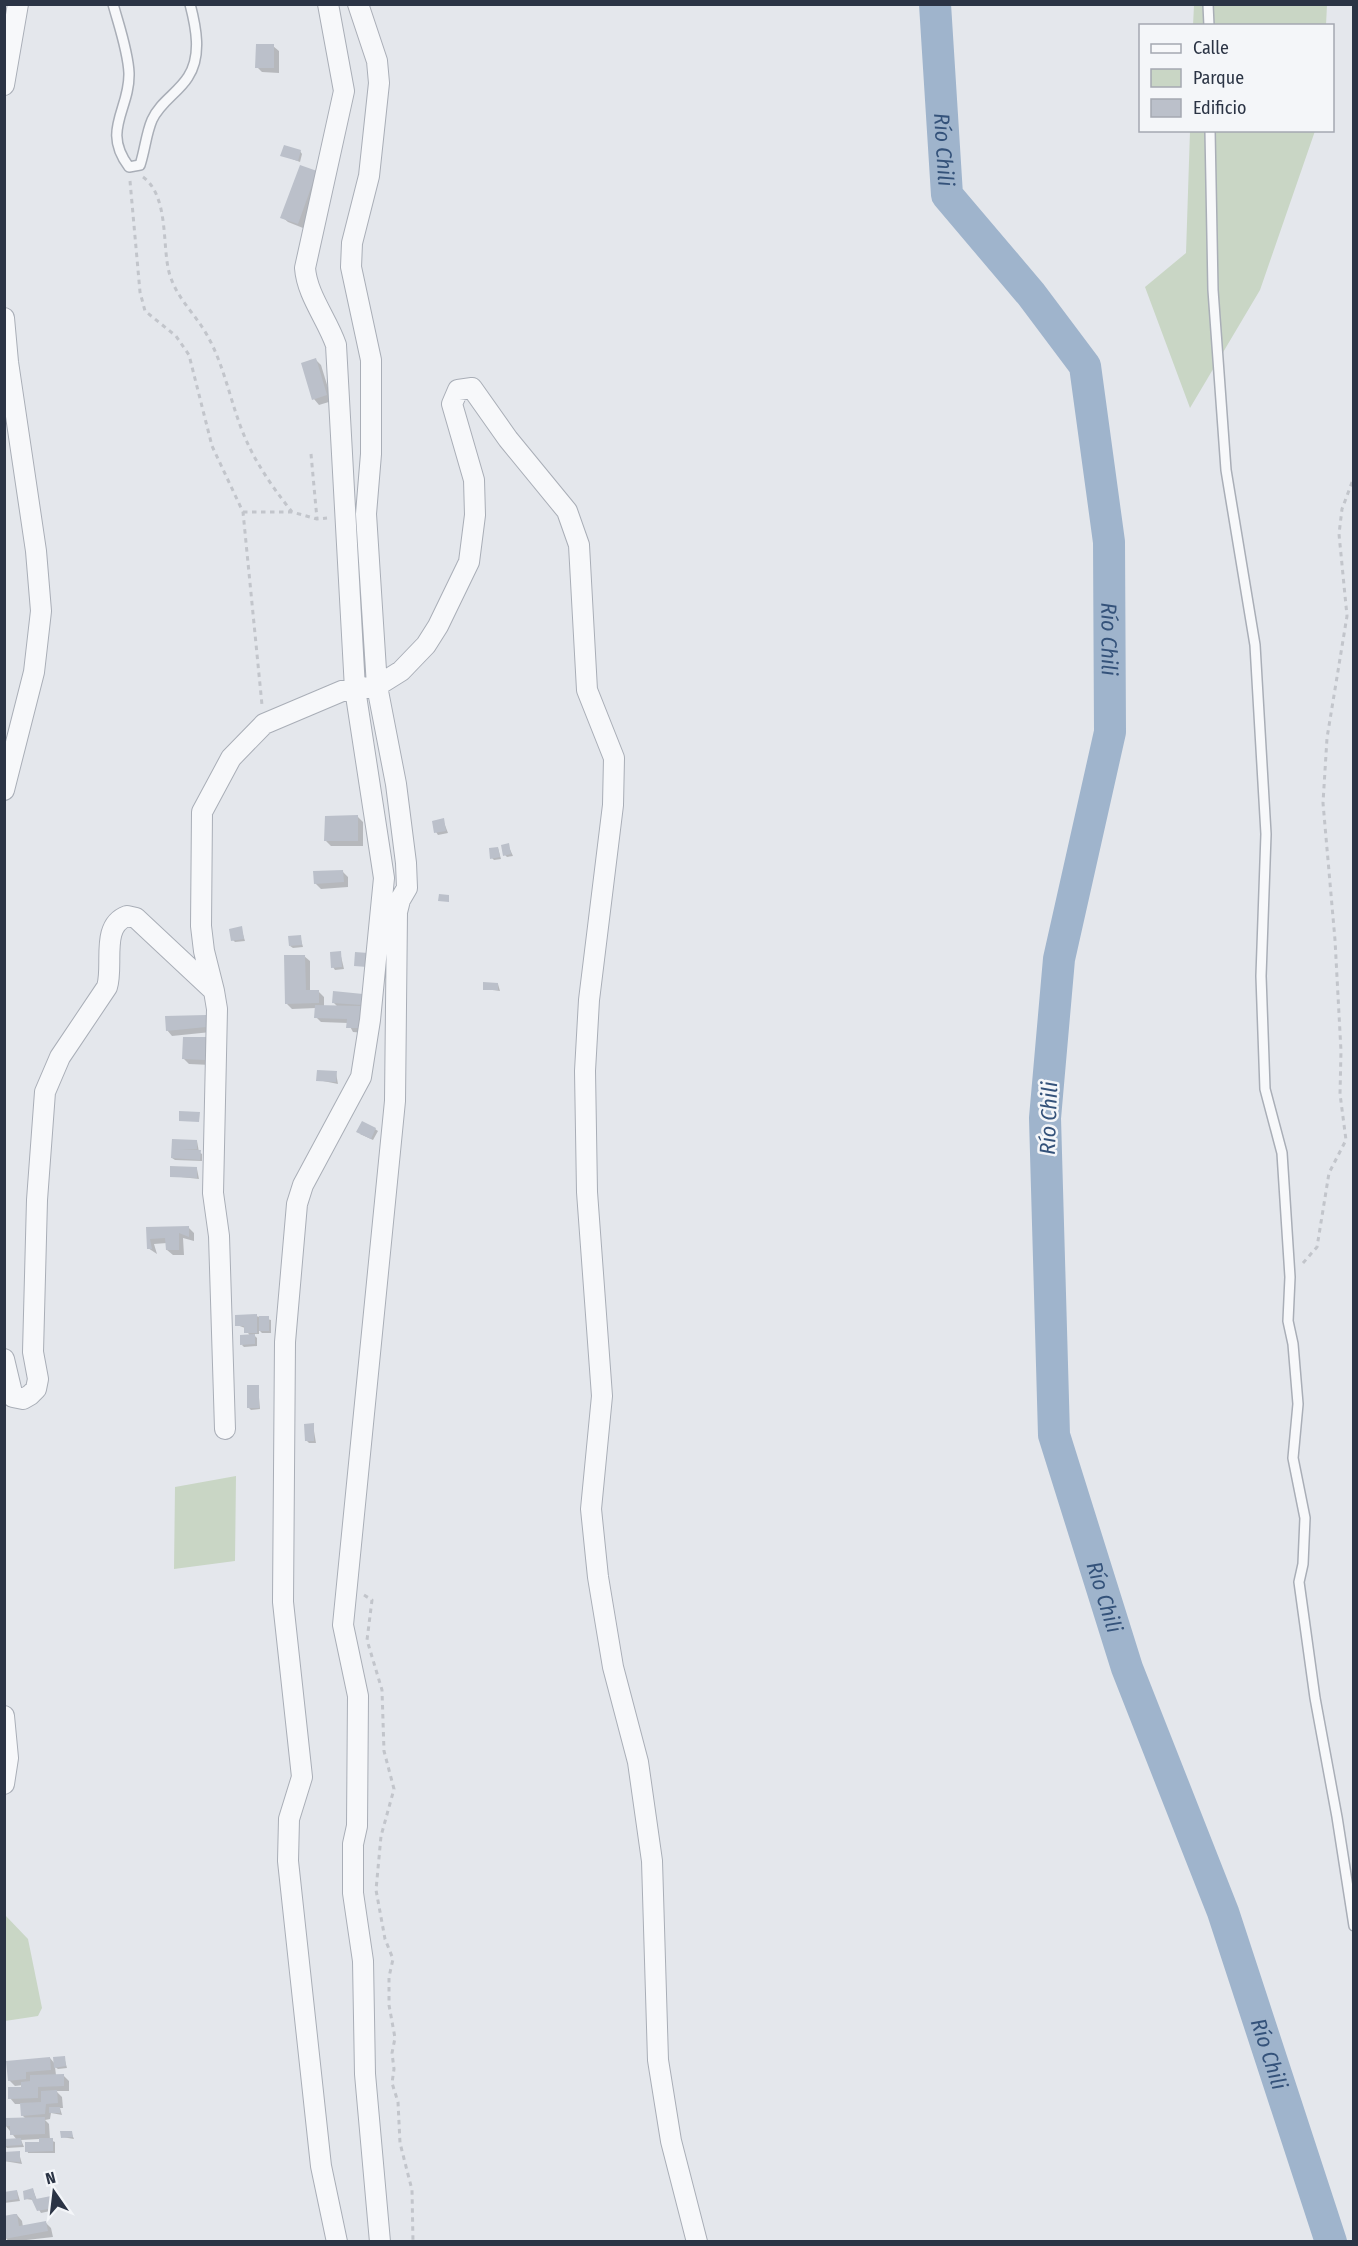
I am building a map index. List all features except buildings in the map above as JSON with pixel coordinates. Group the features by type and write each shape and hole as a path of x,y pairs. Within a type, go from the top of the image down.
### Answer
{"street":[{"path":"4,85 18,4"},
{"path":"328,4 344,91 306,268 306,282 327,320 336,345 341,398 339,433 350,578 355,689 384,878 362,1077 303,1185 297,1204 285,1342 283,1602 302,1777 290,1819 288,1861 321,2166 337,2241"},
{"path":"358,4 377,61 379,83 369,176 350,255 353,282 372,360 371,454 366,514 377,686 396,784 407,888 400,900 397,912 395,1101 343,1625 358,1696 357,1826 353,1844 353,1893 363,1961 365,2074 380,2241"},
{"path":"4,318 8,362 36,550 41,610 34,672 4,790"},
{"path":"225,1430 219,1236 213,1193 217,1010 201,926 202,812 231,758 264,724 342,691 377,686 401,671 426,645 469,562 475,515 474,480 452,404 458,390 472,388 477,391 508,439 567,511 579,545 587,690 614,758 613,805 589,1000 585,1071 587,1192 602,1396 591,1509 597,1577 613,1667 638,1762 652,1861 654,2005 660,2072 671,2141 697,2241"},
{"path":"4,1359 13,1397 23,1399 30,1395 36,1389 38,1378 33,1352 37,1200 45,1092 60,1058 107,987 111,975 110,934 115,924 127,916 143,921 214,991"},
{"path":"4,1716 8,1758 4,1784"}],"lane":[{"path":"113,4 129,74 116,134 121,157 129,167 140,165 152,121 160,107 188,78 195,62 197,39 190,4"},
{"path":"1209,4 1209,24"},
{"path":"1210,132 1213,290 1226,470 1255,645 1265,822 1260,976 1265,1089 1282,1153 1290,1277 1288,1321 1293,1344 1298,1404 1293,1458 1305,1518 1299,1582 1304,1600 1315,1698 1337,1817 1353,1926"}],"path":[{"path":"129,167 147,180 155,193 166,229 169,271 180,299 206,334 260,471 292,512"},
{"path":"129,167 140,292 146,311 176,336 189,355 212,446 243,512 264,724"},
{"path":"310,454 317,519"},
{"path":"1290,1277 1317,1247 1329,1173 1346,1140 1340,1094 1341,1051 1335,940 1323,803 1327,738 1347,616 1339,534 1342,509 1353,477"},
{"path":"243,512 292,512 317,519 344,516"},
{"path":"347,1584 372,1599 367,1640 382,1690 384,1751 394,1789 381,1836 376,1890 385,1939 393,1959 389,1977 389,2005 395,2038 392,2053 394,2068 392,2083 398,2102 400,2143 412,2190 413,2241"}],"green space":[{"path":"1194,5 1327,5 1326,24 1193,24"},
{"path":"1190,132 1315,132 1260,290 1190,408 1145,287 1186,253"},
{"path":"236,1476 235,1561 174,1569 175,1487"},
{"path":"5,1915 28,1939 42,2008 38,2016 5,2021"}],"waterway":[{"name":"Río Chili","path":"935,4 947,195 1031,294 1085,366 1109,542 1110,732 1059,959 1045,1118 1054,1435 1127,1668 1223,1912 1331,2242"}]}
